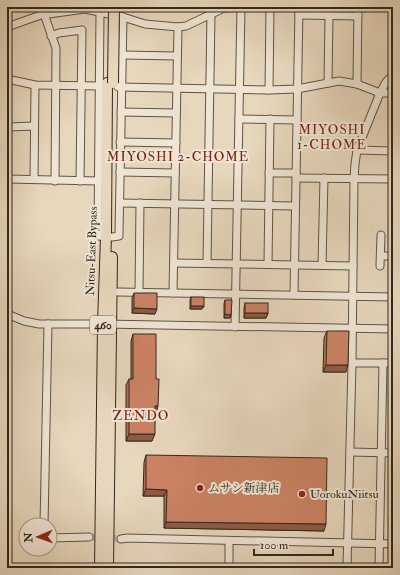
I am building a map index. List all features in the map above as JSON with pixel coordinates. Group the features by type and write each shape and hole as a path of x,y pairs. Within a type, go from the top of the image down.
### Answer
{"highway":[{"name":"Nitsu-East Bypass","path":"100,568 109,237 110,85 114,7"},
{"name":"Nitsu-East Bypass","path":"104,9 110,85"},
{"name":"Nitsu-East Bypass","path":"107,324 109,480 108,568"},
{"path":"109,480 115,568"},
{"path":"96,568 101,525"}],"street":[{"path":"40,7 56,48 55,181"},
{"path":"235,327 240,7"},
{"path":"7,27 44,14 85,8 104,9 122,17 145,24 178,27 186,26 224,8 249,7"},
{"path":"268,90 270,7"},
{"path":"294,295 299,7"},
{"path":"357,84 358,7"},
{"path":"207,263 211,14"},
{"path":"299,15 358,16"},
{"path":"328,82 329,16"},
{"path":"110,85 121,112 119,236 109,237 99,236 98,232 98,181 110,85 122,55 122,17"},
{"path":"173,293 178,27"},
{"path":"51,36 59,33 82,30 80,181"},
{"path":"122,55 177,56"},
{"path":"347,568 355,164 357,150 380,92 386,82 393,75"},
{"path":"7,79 36,85 110,85 268,90 297,89 339,81 357,84 380,92 393,93"},
{"path":"34,180 36,85"},
{"path":"121,112 176,113"},
{"path":"239,119 297,120"},
{"path":"268,264 270,119"},
{"path":"7,128 34,126"},
{"path":"120,142 176,143"},
{"path":"357,150 393,151"},
{"path":"120,172 175,173"},
{"path":"269,173 324,178 393,179"},
{"path":"322,265 324,178"},
{"path":"7,179 98,181"},
{"path":"120,203 295,206"},
{"path":"139,293 140,203"},
{"path":"380,266 381,235"},
{"path":"380,256 393,256"},
{"path":"174,263 353,266"},
{"path":"118,292 393,297"},
{"path":"7,314 17,319 32,323 48,324 393,329"},
{"path":"44,517 48,324"},
{"path":"352,363 393,363"},
{"path":"379,568 383,363"},
{"path":"350,452 393,453"},
{"path":"58,538 89,537"},
{"path":"121,539 393,544"},
{"path":"229,540 229,568"}],"building":[{"path":"134,293 157,293 157,309 134,308"},
{"path":"191,297 204,297 204,306 191,306"},
{"path":"225,300 232,300 231,315 225,314"},
{"path":"245,303 268,303 268,313 245,313"},
{"path":"327,331 349,331 348,365 326,365"},
{"path":"133,334 156,334 156,379 159,379 158,406 155,406 155,434 129,434 129,379 133,379"},
{"path":"146,455 327,458 326,524 166,522 167,490 146,489"}],"tunnel":[{"path":"89,537 121,539"}],"place":[{"name":"ムサシ新津店","path":"200,488"},
{"name":"UorokuNiitsu","path":"302,494"}],"district":[{"name":"MIYOSHI 1-CHOME","path":"332,138"},
{"name":"MIYOSHI 2-CHOME","path":"178,157"},
{"name":"ZENDO","path":"141,416"}]}
